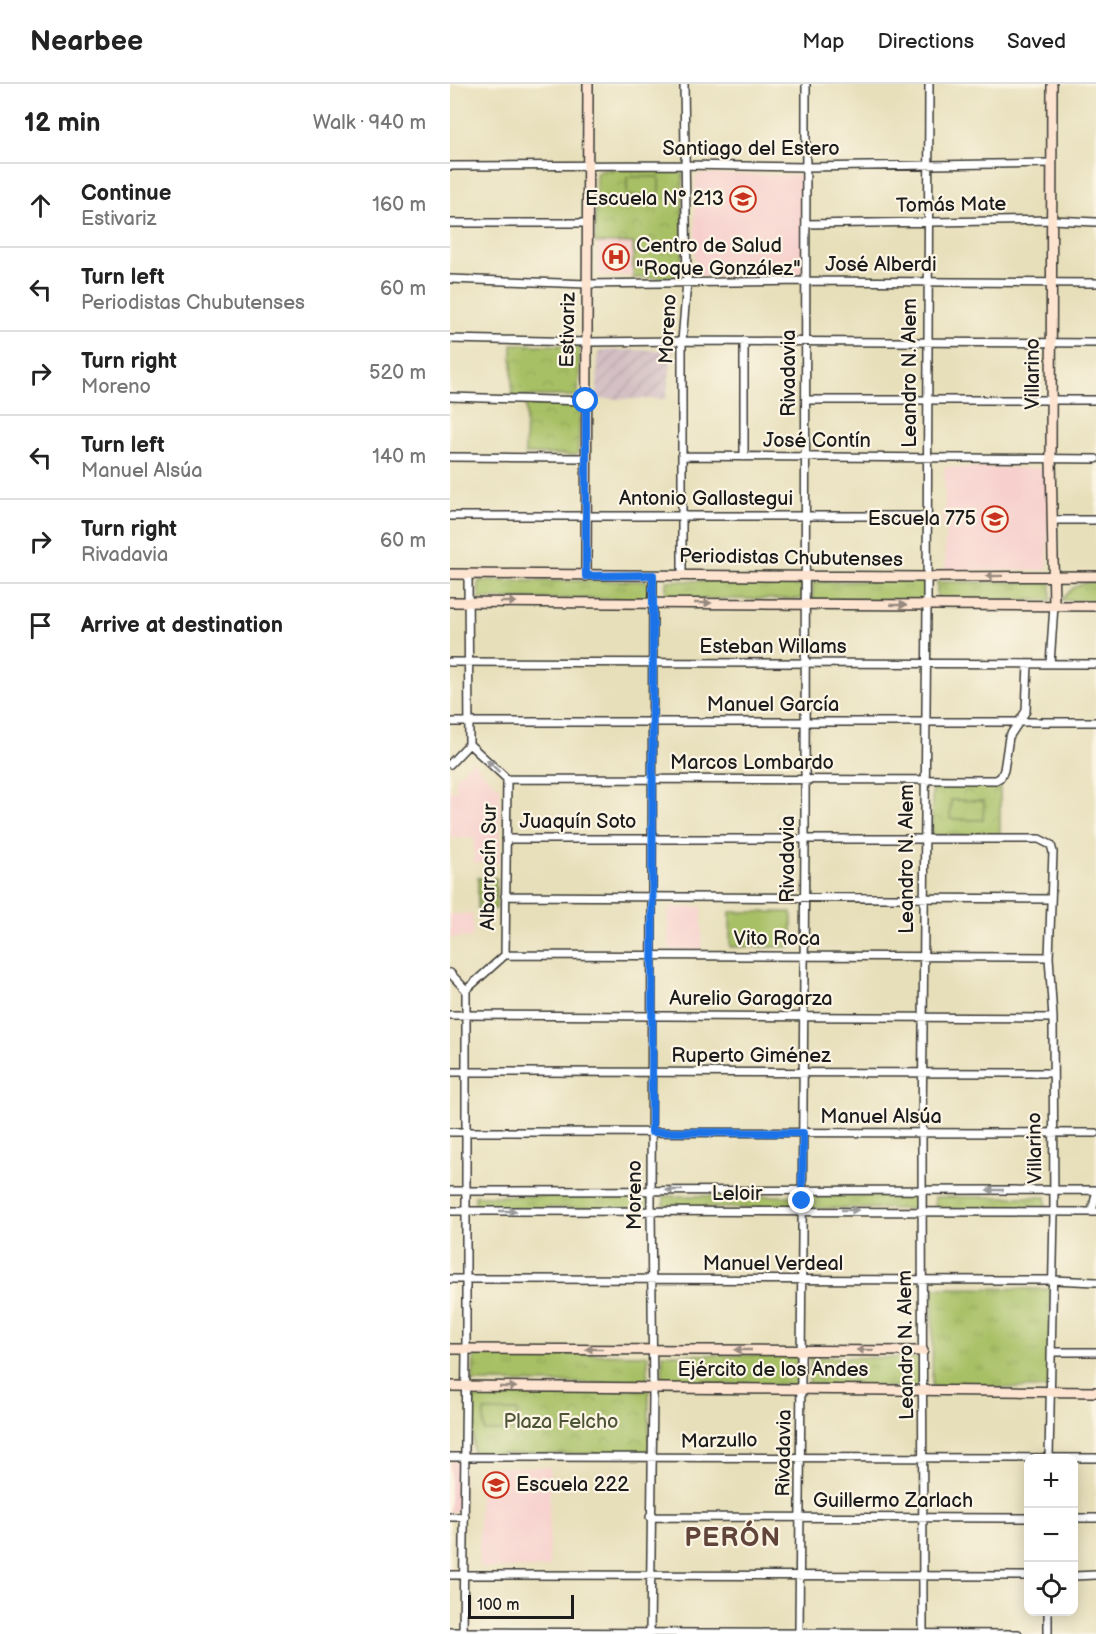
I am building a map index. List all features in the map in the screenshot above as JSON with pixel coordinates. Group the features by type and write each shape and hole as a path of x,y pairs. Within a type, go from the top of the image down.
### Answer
{"street":[{"name":"Estivariz","path":"586,576 588,84"},
{"name":"Moreno","path":"682,575 682,341 687,282 684,84"},
{"name":"Rivadavia","path":"799,1634 805,839 806,84"},
{"name":"Leandro N. Alem","path":"923,1634 922,1073 929,84"},
{"name":"Villarino","path":"1050,664 1054,605 1051,459 1052,84"},
{"name":"Santiago del Estero","path":"450,166 806,167 1052,163"},
{"name":"Tomás Mate","path":"806,224 1052,220 1096,222"},
{"path":"450,223 588,223"},
{"name":"José Alberdi","path":"450,279 587,284 806,281 1096,283"},
{"path":"450,339 586,342 1096,343"},
{"path":"744,341 744,457"},
{"path":"450,397 586,401"},
{"path":"806,400 1096,400"},
{"name":"José Contín","path":"682,456 1096,459"},
{"path":"450,457 585,458"},
{"name":"Antonio Gallastegui","path":"450,516 926,516"},
{"path":"1053,520 1096,520"},
{"name":"Periodistas Chubutenses","path":"450,574 927,578 1096,576"},
{"path":"450,764 469,744 468,574"},
{"name":"Moreno","path":"650,1633 653,1387 651,1190 653,575"},
{"path":"450,602 1096,606"},
{"name":"Esteban Willams","path":"450,662 1096,664"},
{"path":"1020,722 1028,703 1028,664"},
{"name":"Manuel García","path":"450,722 1096,722"},
{"name":"Marcos Lombardo","path":"507,779 996,780 1001,777 1004,770 1009,737 1020,722"},
{"name":"Albarracín Sur","path":"466,990 505,955 506,896 507,779 469,744"},
{"name":"Juaquín Soto","path":"506,839 1039,839 1045,841"},
{"name":"Villarino","path":"1045,841 1051,845 1053,852 1049,957 1053,1018 1054,1212 1049,1454"},
{"path":"506,896 1051,899"},
{"name":"Vito Roca","path":"505,955 1049,957"},
{"path":"450,974 466,990 466,1386 463,1633"},
{"name":"Aurelio Garagarza","path":"450,1015 1053,1018"},
{"name":"Ruperto Giménez","path":"450,1072 1052,1073"},
{"name":"Manuel Alsúa","path":"450,1132 1096,1133"},
{"name":"Leloir","path":"450,1191 923,1189 1096,1192"},
{"path":"1094,1212 1096,1192"},
{"name":"Leloir","path":"450,1211 1094,1212"},
{"name":"Manuel Verdeal","path":"450,1280 922,1279 1096,1282"},
{"name":"Ejército de los Andes","path":"450,1349 923,1351"},
{"path":"1052,1353 1096,1352"},
{"name":"Ejército de los Andes","path":"450,1386 1096,1392"},
{"name":"Marzullo","path":"450,1457 1024,1458"},
{"name":"Marzullo","path":"1078,1458 1096,1458"},
{"path":"450,1517 465,1517"},
{"name":"Guillermo Zarlach","path":"650,1517 1024,1518"},
{"path":"1078,1518 1096,1518"},
{"path":"450,1575 1024,1576"},
{"path":"1078,1576 1096,1575"},
{"path":"1048,1616 1048,1634"},
{"path":"450,1632 1018,1634"}],"shaded area":[{"path":"699,174 797,175 802,178 802,271 798,275 699,276 695,272 695,178"},
{"name":"Centro de Salud \"Roque González\"","path":"598,243 633,243 633,276 603,276 598,272"},
{"path":"603,350 673,350 666,399 597,399 598,354"},
{"name":"Escuela 775","path":"944,467 1044,468 1048,472 1048,566 1045,570 945,570 945,528 942,527 942,511 945,510"},
{"path":"472,761 497,786 500,786 500,863 474,863 474,838 450,838 450,790 456,790 456,777"},
{"path":"671,907 702,907 702,950 673,950 668,945 668,911"},
{"path":"450,914 472,914 473,937 450,938"},
{"path":"450,1461 463,1461 463,1512 450,1512"},
{"path":"483,1467 550,1467 549,1568 483,1568 479,1564 479,1471"}],"green space":[{"path":"603,169 677,170 683,175 681,277 633,278 633,243 595,243 596,177 597,172"},
{"path":"627,177 659,177 659,196 627,196"},
{"path":"512,344 577,346 580,350 578,395 512,396"},
{"path":"526,404 578,406 580,409 578,453 575,455 525,454"},
{"path":"802,580 802,599 666,599 666,581"},
{"path":"479,581 649,581 649,599 479,599"},
{"path":"927,581 927,600 813,600 813,582"},
{"path":"937,582 1051,582 1051,600 937,600"},
{"path":"1086,582 1096,582 1096,601 1061,600 1073,588"},
{"path":"932,784 1000,785 1000,836 932,835"},
{"path":"951,800 984,801 983,820 950,819"},
{"path":"478,878 496,878 496,909 478,909"},
{"path":"730,912 792,912 792,947 730,947"},
{"path":"475,1196 648,1196 648,1208 475,1208"},
{"path":"664,1196 800,1196 800,1208 664,1208"},
{"path":"811,1196 920,1196 920,1209 811,1208"},
{"path":"935,1197 1046,1197 1046,1209 935,1209"},
{"path":"933,1288 1050,1289 1049,1388 932,1387"},
{"path":"474,1353 648,1355 647,1384 473,1382"},
{"path":"663,1354 797,1356 796,1385 662,1384"},
{"path":"810,1357 922,1358 921,1387 809,1387"},
{"name":"Plaza Felcho","path":"473,1390 649,1390 649,1454 473,1454"},
{"path":"484,1411 517,1411 517,1431 484,1431"}],"place":[{"name":"Escuela N° 213","path":"743,199"},
{"name":"Centro de Salud \"Roque González\"","path":"616,257"},
{"name":"Escuela 775","path":"995,519"},
{"name":"Escuela 222","path":"496,1485"}],"district":[{"name":"PERÓN","path":"733,1538"}],"route":[{"path":"586,401 586,576 653,575 652,1132 803,1133 802,1201"}]}
